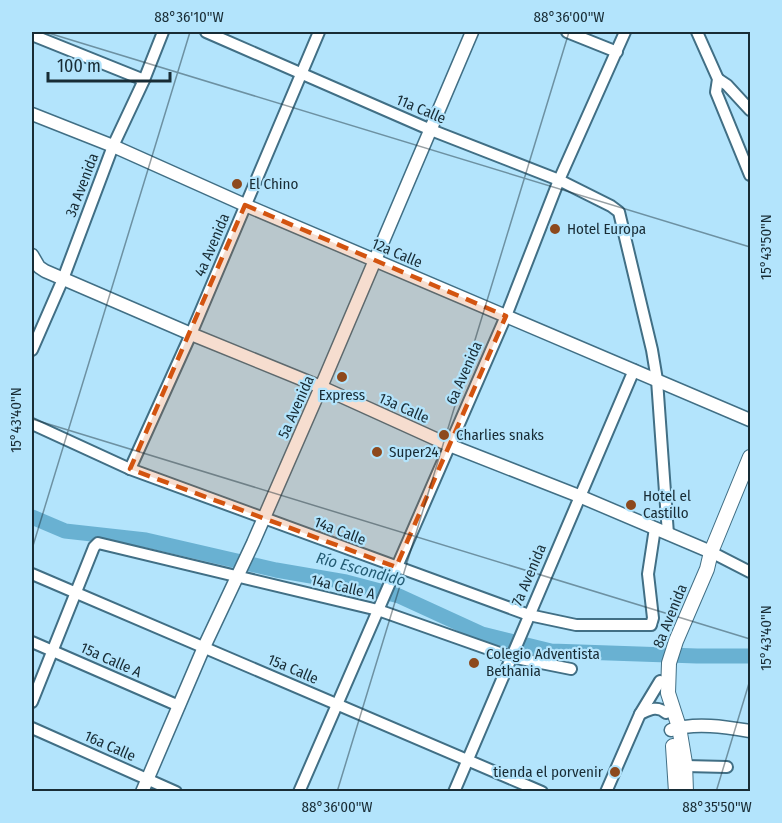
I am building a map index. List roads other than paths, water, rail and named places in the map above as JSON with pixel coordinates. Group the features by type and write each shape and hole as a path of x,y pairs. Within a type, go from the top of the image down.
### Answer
{"main road":[{"name":"8a Avenida","path":"675,729 666,713 660,681 675,635 706,569 750,456"},
{"name":"8a Avenida","path":"666,662 668,693 675,729"},
{"path":"675,729 685,766 686,792"},
{"path":"675,729 676,792"}],"street":[{"name":"3a Avenida","path":"32,350 63,279 113,146 144,80 163,32"},
{"name":"11a Calle","path":"206,32 431,130 559,180 611,206 621,217 657,380"},
{"name":"4a Avenida","path":"130,469 191,334 319,32"},
{"name":"5a Avenida","path":"142,792 204,647 253,543 321,387 472,32"},
{"path":"567,32 616,52"},
{"name":"6a Avenida","path":"299,792 506,316 559,180 626,32"},
{"path":"697,32 718,79 750,109"},
{"path":"32,35 144,80"},
{"path":"718,79 716,92 750,176"},
{"name":"12a Calle","path":"32,114 113,146 245,205 750,420"},
{"name":"13a Calle","path":"32,255 39,267 63,279 321,387 449,445 655,528 750,572"},
{"name":"7a Avenida","path":"454,792 634,370"},
{"path":"657,380 668,534"},
{"name":"14a Calle","path":"32,424 130,469 263,518 394,571 468,591 529,615 576,625 648,626 652,622 648,574 655,528"},
{"name":"14a Calle A","path":"74,592 94,547 98,543 105,543 238,573 379,609 512,654 571,669"},
{"name":"15a Calle","path":"32,574 542,792"},
{"path":"32,702 74,592"},
{"name":"15a Calle A","path":"32,642 178,706"},
{"name":"8a Avenida","path":"606,792 640,714 660,681"},
{"path":"640,714 654,708 666,713"},
{"name":"16a Calle","path":"32,728 176,792"},
{"path":"675,729 750,730"},
{"path":"685,766 727,767"}],"waterway":[{"name":"Río Escondido","path":"32,517 65,531 146,540 276,570 346,582 399,596 482,634 551,651 750,656"}],"place":[{"name":"El Chino","path":"237,184"},
{"name":"Hotel Europa","path":"555,229"},
{"name":"Express","path":"342,377"},
{"name":"Charlies snaks","path":"444,435"},
{"name":"Super24","path":"377,452"},
{"name":"Hotel el Castillo","path":"631,505"},
{"name":"Colegio Adventista Bethania","path":"474,663"},
{"name":"tienda el porvenir","path":"615,772"}]}
